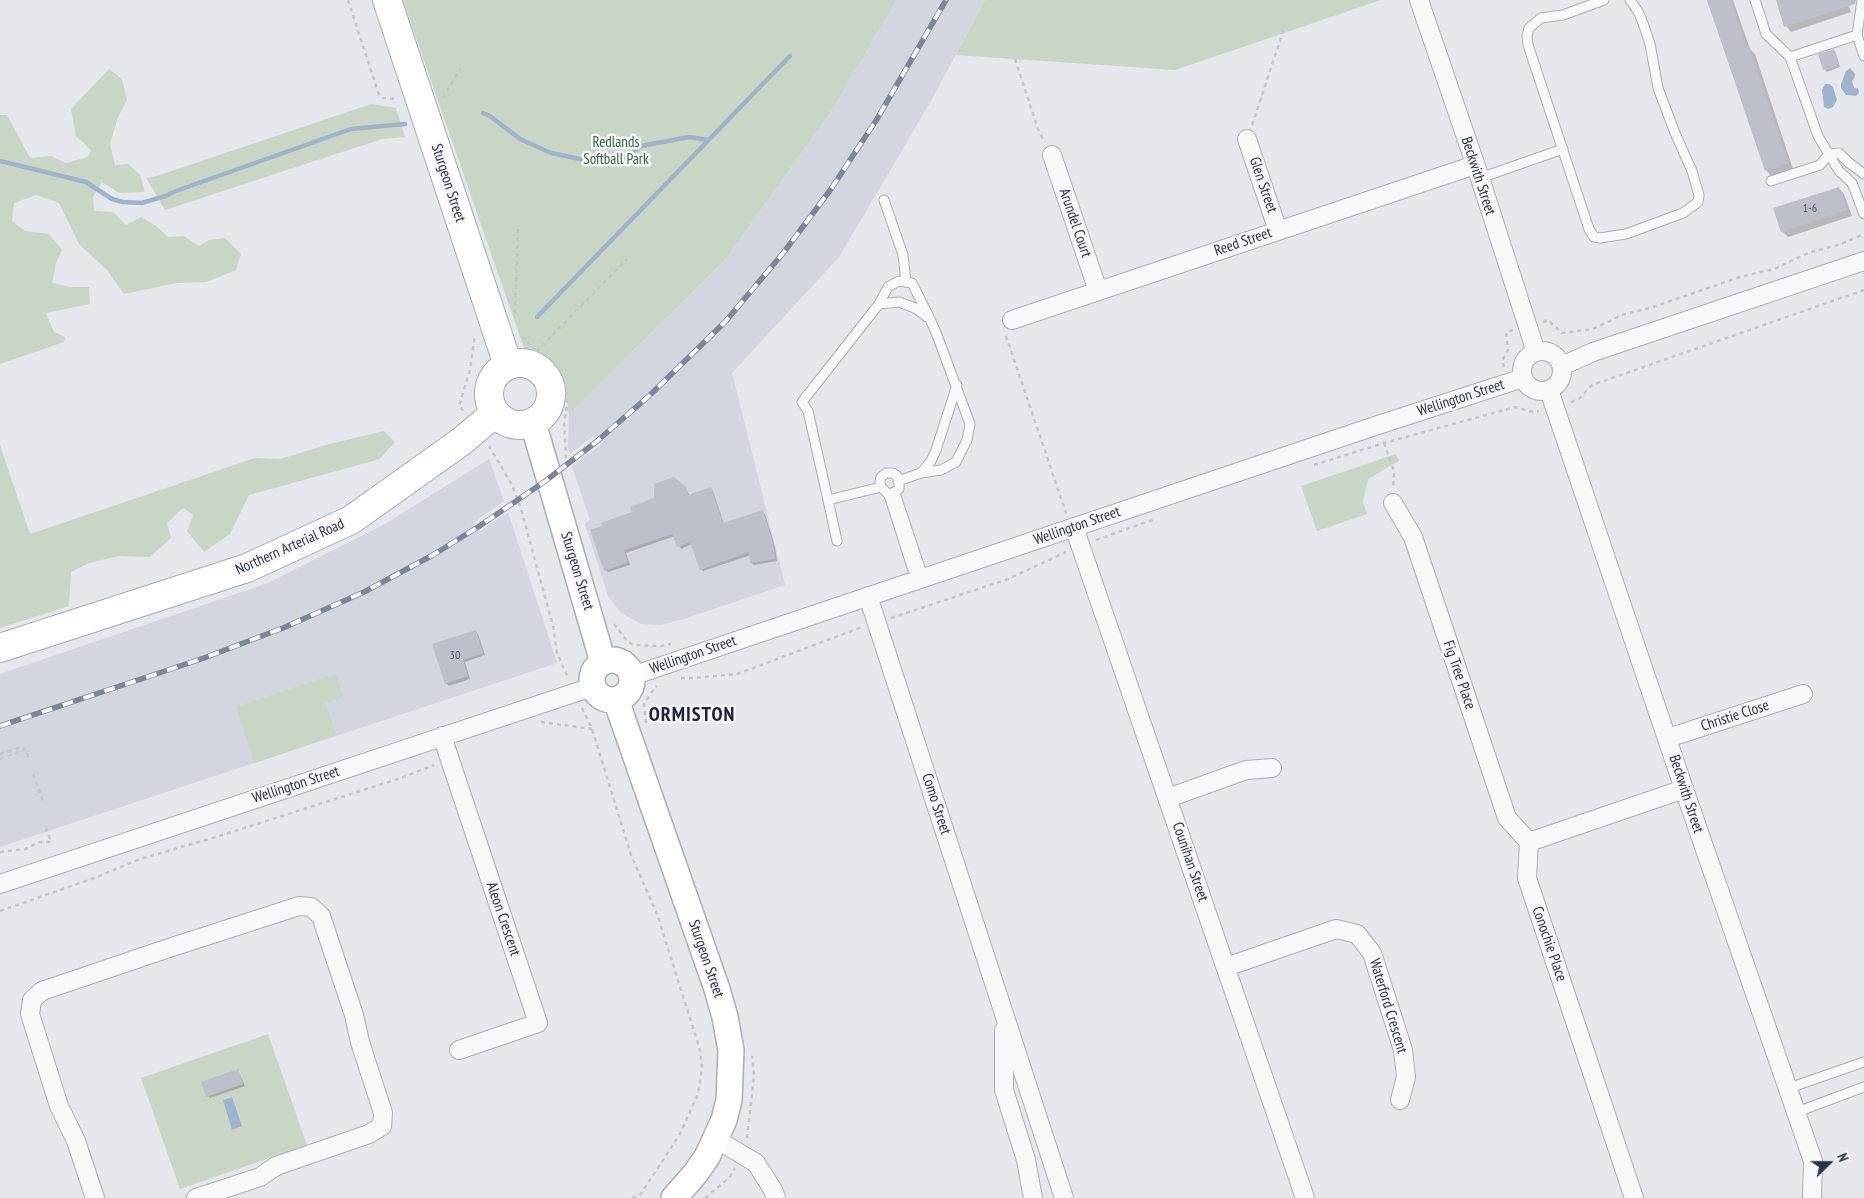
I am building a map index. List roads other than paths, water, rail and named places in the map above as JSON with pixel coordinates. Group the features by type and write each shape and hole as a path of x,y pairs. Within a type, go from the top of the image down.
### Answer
{"main road":[{"name":"Sturgeon Street","path":"387,0 508,366"},
{"path":"524,363 539,369 549,382 551,398 549,405 540,418 533,423 519,425 500,418 486,421 491,404 490,386 500,370 508,366 524,363"},
{"name":"Northern Arterial Road","path":"0,648 247,568 350,520 462,441 486,421"}],"street":[{"name":"Beckwith Street","path":"1419,0 1536,352"},
{"name":"Glen Street","path":"1247,139 1278,231"},
{"name":"Arundel Court","path":"1052,155 1098,291"},
{"name":"Reed Street","path":"1012,320 1278,231 1477,172"},
{"path":"1562,366 1593,352 1864,261"},
{"path":"1536,352 1552,353 1558,358 1562,366 1560,381 1549,390"},
{"name":"Wellington Street","path":"1515,381 1529,356 1536,352"},
{"name":"Wellington Street","path":"632,676 920,578 1515,381 1527,385 1533,390 1541,392 1549,390"},
{"name":"Beckwith Street","path":"1549,390 1684,789 1813,1161 1812,1198"},
{"name":"Sturgeon Street","path":"533,423 603,662"},
{"name":"Fig Tree Place","path":"1393,503 1413,537 1507,818 1529,842"},
{"name":"Counihan Street","path":"1074,527 1305,1198"},
{"name":"Como Street","path":"868,596 1064,1198"},
{"path":"609,660 621,662 630,670 632,676 631,687 625,696 616,700 602,698 584,690 593,672 603,662 609,660"},
{"name":"Wellington Street","path":"0,884 584,690"},
{"name":"Christie Close","path":"1668,738 1803,694"},
{"name":"Sturgeon Street","path":"616,700 725,1017 731,1050 729,1100 716,1139 695,1174 674,1198"},
{"name":"Aleon Crescent","path":"442,736 538,1023 459,1050"},
{"path":"1168,798 1246,770 1272,768"},
{"path":"1529,842 1684,789"},
{"name":"Conochie Place","path":"1529,842 1527,878 1634,1198"},
{"path":"96,1198 76,1141 59,1106 30,1014 32,1000 42,991 169,948 299,906 311,907 321,916 354,1015 360,1042 383,1113 382,1126 368,1134 276,1166 260,1177 196,1198"},
{"name":"Waterford Crescent","path":"1226,967 1336,929 1357,934 1372,953 1402,1050 1406,1077 1400,1100"},
{"name":"Como Street","path":"1004,1012 1004,1090 1026,1160 1033,1198"},
{"path":"716,1139 756,1164 776,1198"}],"lane":[{"path":"1604,0 1563,15 1542,18 1529,28 1527,36 1528,45 1589,229 1594,236 1600,238 1610,238 1647,227 1683,213 1698,202 1699,195 1697,185 1658,88 1650,44 1644,26 1636,6 1630,0"},
{"path":"1754,0 1766,34 1790,56 1818,136 1839,171 1852,183 1864,214"},
{"path":"1862,0 1857,35 1864,56"},
{"path":"1790,56 1857,35"},
{"path":"1477,172 1563,149"},
{"path":"1771,181 1820,165 1829,154 1839,153 1864,174 1852,183"},
{"path":"884,200 903,256 906,282"},
{"path":"837,540 808,411 802,402 879,304 888,287 900,281 912,283 930,319 957,385 970,424 967,440 956,462 941,470 921,473 898,481"},
{"path":"879,304 898,302 915,308 930,319"},
{"path":"921,473 931,461 936,450 957,385"},
{"path":"881,487 880,477 886,473 893,472 897,476 899,489 892,494"},
{"path":"828,500 881,487 892,494 920,578"},
{"path":"1789,1088 1864,1062"},
{"path":"1797,1112 1864,1087"}],"water":[{"path":"1850,68 1855,74 1852,81 1854,88 1858,88 1859,93 1856,96 1846,95 1841,88 1846,71"},
{"path":"1825,84 1833,87 1837,100 1833,107 1828,109 1824,107 1822,90"},
{"path":"232,1097 242,1126 232,1130 223,1100"}],"waterway":[{"path":"537,317 790,56"},
{"path":"483,113 490,116 520,139 551,153 609,165 625,158 641,146 689,137 708,140"},
{"path":"0,161 86,182 112,199 123,202 142,203 351,129 405,124"}],"railway":[{"path":"0,726 204,658 283,628 364,592 433,555 544,482 596,442 650,395 725,322 784,252 831,189 877,119 946,0"}],"district":[{"name":"ORMISTON","path":"692,715"}],"park label":[{"name":"Redlands Softball Park","path":"616,152"}]}
